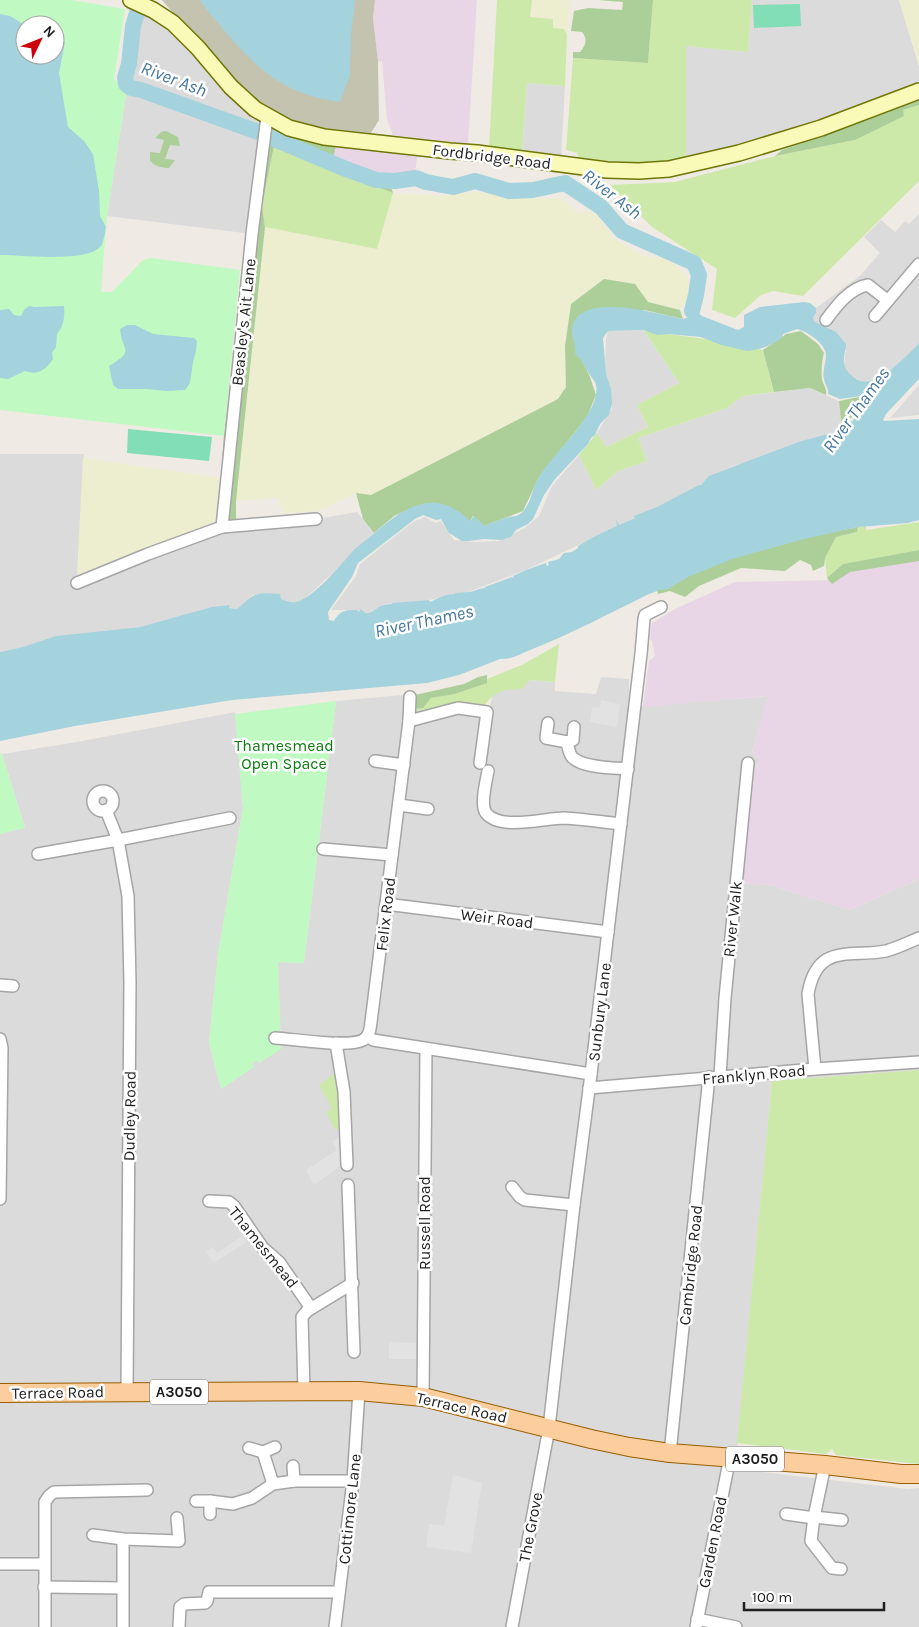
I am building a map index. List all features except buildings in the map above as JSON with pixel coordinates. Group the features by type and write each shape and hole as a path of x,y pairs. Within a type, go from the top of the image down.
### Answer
{"main road":[{"name":"Terrace Road","path":"0,1393 359,1391 423,1397 629,1447 670,1453 825,1465 901,1474 919,1474"}],"street":[{"name":"Fordbridge Road","path":"131,0 153,10 174,23 231,87 255,109 289,128 324,137 478,153 607,170 639,171 669,169 739,153 821,128 919,91"},
{"name":"Beasley's Ait Lane","path":"222,527 251,242 267,117"},
{"path":"875,316 919,264"},
{"path":"826,320 841,300 861,286 868,285 887,300"},
{"path":"77,583 222,527 316,519"},
{"name":"Sunbury Lane","path":"549,1428 574,1205 642,654 644,619 645,615 662,606"},
{"name":"Felix Road","path":"367,1036 371,1022 399,805 410,697"},
{"path":"409,721 458,708 486,712 483,806 492,818 510,822 532,822 564,818 621,824"},
{"path":"548,723 546,738 567,742 573,740 574,727"},
{"path":"567,742 572,756 579,762 587,765 628,769"},
{"path":"375,761 404,765"},
{"name":"River Walk","path":"714,1077 722,1027 748,762"},
{"path":"399,805 428,809"},
{"name":"Dudley Road","path":"106,810 118,840 128,896 130,983 127,1392"},
{"path":"38,854 230,818"},
{"path":"323,849 392,855"},
{"name":"Weir Road","path":"386,904 608,932"},
{"path":"815,1069 808,994 810,982 817,970 825,961 836,956 848,953 888,950 919,938"},
{"path":"0,985 12,986"},
{"path":"275,1038 336,1043 356,1042 367,1036 373,1040 426,1049 591,1074"},
{"path":"0,1039 2,1048 0,1199"},
{"path":"336,1043 344,1092 347,1165"},
{"name":"Russell Road","path":"423,1397 426,1049"},
{"name":"Franklyn Road","path":"589,1088 919,1062"},
{"name":"Cambridge Road","path":"670,1453 714,1077"},
{"path":"348,1186 354,1352"},
{"path":"512,1187 525,1200 574,1205"},
{"name":"Thamesmead","path":"209,1201 231,1203 234,1206 263,1248 279,1262 311,1308"},
{"path":"304,1392 302,1323 304,1314 353,1283"},
{"name":"Cottimore Lane","path":"335,1627 353,1481 359,1391"},
{"name":"The Grove","path":"512,1627 549,1428"},
{"path":"249,1448 263,1452 275,1447"},
{"path":"263,1452 273,1484"},
{"name":"Garden Road","path":"696,1623 730,1457"},
{"path":"825,1465 811,1541 832,1568 841,1569"},
{"path":"293,1466 294,1481"},
{"path":"196,1501 233,1504 252,1498 273,1484 294,1481 353,1481"},
{"path":"45,1627 45,1502 54,1492 147,1490"},
{"path":"210,1501 210,1514"},
{"path":"786,1514 842,1520"},
{"path":"94,1534 123,1539 179,1541 177,1518"},
{"path":"123,1539 123,1627"},
{"path":"0,1564 44,1564"},
{"path":"44,1587 122,1588"},
{"path":"179,1627 180,1607 184,1604 205,1603 209,1592 340,1592"},
{"path":"696,1623 736,1627"}],"shaded area":[{"path":"162,0 375,0 373,18 378,61 379,120 371,133 308,126 276,116 213,59"},
{"path":"375,0 477,0 468,144 393,135 387,119 382,62 378,61 373,18"},
{"path":"532,0 570,0 567,35 564,29 553,28 530,17"},
{"path":"752,0 899,0 919,66 919,91 884,105 686,160 686,46 748,52"},
{"path":"899,0 919,0 919,66 912,43"},
{"path":"140,4 153,10 267,117 252,234 107,216 127,89 133,26"},
{"path":"527,83 565,86 561,158 522,153"},
{"path":"337,141 418,151 415,172 375,175 333,159"},
{"path":"477,192 534,199 560,198 579,213 595,212 613,238 642,255 669,260 688,277 688,300 680,310 648,302 634,284 603,279 571,304 565,346 566,387 558,399 371,495 356,493 318,511 283,513 278,498 236,501 265,227 377,249 393,193 439,196"},
{"path":"919,214 919,343 895,367 887,372 872,380 856,381 846,370 844,364 846,351 821,325 815,322 813,318 816,308 860,276 880,253 864,237 881,220 895,232 905,221 909,224"},
{"path":"643,330 679,383 637,405 648,427 606,447 597,433 612,409 605,369 608,331"},
{"path":"919,385 919,415 890,418"},
{"path":"810,388 839,401 843,430 801,441 733,466 709,478 701,486 526,570 468,592 429,600 384,604 369,613 357,610 331,610 356,576 360,564 413,522 425,517 435,523 441,521 454,540 475,542 499,541 525,528 539,516 552,486 579,455 596,490 618,471 647,461 638,438 727,408 743,396"},
{"path":"0,454 84,454 77,582 222,527 316,519 357,512 374,533 304,599 296,602 289,603 266,593 253,595 237,609 229,608 230,606 212,608 140,627 102,631 0,652"},
{"path":"83,458 221,478 216,521 77,575"},
{"path":"919,557 919,879 850,910 769,885 741,883 751,772 757,767 758,763 758,758 752,753 768,696 643,707 649,661 655,656 652,641 650,640 652,623 677,608 735,582 832,580 849,569"},
{"path":"522,665 529,680 555,682 555,691 596,694 601,677 629,679 629,707 769,696 752,752 758,759 758,763 755,770 741,883 769,885 850,910 919,879 919,1070 772,1081 735,1469 908,1489 919,1488 919,1627 0,1627 0,834 25,827 2,754 235,712 243,808 218,954 209,1043 221,1089 253,1067 251,1064 257,1060 259,1063 281,1048 278,962 304,963 336,701 403,695 416,698 415,711 457,704 490,707 492,695 479,683"},
{"path":"601,700 620,704 617,727 590,722 592,707 600,708"},
{"path":"336,1139 341,1139 343,1164 314,1185 306,1170 337,1150 332,1142"},
{"path":"242,1236 246,1242 214,1263 206,1252 213,1247 217,1253"},
{"path":"389,1342 416,1343 416,1359 389,1359"},
{"path":"453,1475 482,1483 471,1553 426,1547 429,1524 444,1526"}],"green space":[{"path":"0,0 72,0 125,9 114,79 127,89 107,216 101,292 112,292 143,260 152,258 240,270 224,436 0,410"},
{"path":"497,0 532,0 530,17 553,19 553,28 564,29 567,35 565,86 527,83 522,153 489,148"},
{"path":"598,0 653,0 648,63 573,58 573,52 580,52 586,40 582,32 571,31 574,11 588,8 622,10 623,2"},
{"path":"653,0 752,0 748,52 686,46 686,160 645,163 579,159 577,153 566,150 573,58 648,63"},
{"path":"800,4 801,26 754,28 753,5"},
{"path":"919,97 919,105 903,110 904,116 855,140 775,156 782,150 880,115"},
{"path":"919,105 919,181 803,296 773,291 761,295 735,318 712,310 717,269 652,227 610,185 675,182 775,156 855,140 903,110"},
{"path":"266,123 337,141 333,159 375,175 387,174 393,193 274,146 262,205 265,227 236,501 236,519 216,521 224,434"},
{"path":"166,131 178,137 180,146 170,145 165,159 175,160 169,168 163,168 150,161 150,152 160,153 164,140 155,138 161,132"},
{"path":"274,145 393,193 377,249 265,227 262,205"},
{"path":"604,279 635,284 648,302 680,310 683,319 644,310 576,348 590,377 596,395 587,417 539,477 523,511 484,526 473,516 470,521 414,507 394,516 374,533 363,519 356,493 371,495 558,399 566,387 565,346 571,304"},
{"path":"644,331 706,339 763,350 774,392 743,396 727,408 638,438 647,461 618,471 596,490 579,455 597,433 606,447 648,427 637,405 679,383"},
{"path":"801,331 818,344 824,353 822,381 826,395 810,388 774,392 763,350 786,334"},
{"path":"874,394 842,427 839,401"},
{"path":"128,429 212,437 209,461 127,453"},
{"path":"919,522 919,550 844,564 827,578 825,558 836,537 857,532 858,527 866,526 866,530"},
{"path":"858,527 857,532 836,537 825,558 824,566 813,571 811,565 800,560 785,571 741,568 699,586 685,597 670,591 658,594 656,586 734,552"},
{"path":"919,550 919,561 850,572 832,584 827,578 843,564"},
{"path":"559,644 555,682 530,680 522,689 505,690 495,694 484,707 457,704 415,712 415,709 423,708 430,698 455,694 487,683 487,679 522,665"},
{"path":"487,675 487,683 455,694 431,698 423,708 415,709 415,695 464,684"},
{"name":"Thamesmead Open Space","path":"336,701 304,963 278,962 281,1049 259,1063 257,1060 252,1064 254,1067 221,1089 209,1043 218,954 243,808 235,714"},
{"path":"0,753 2,754 25,828 0,834"},
{"path":"919,1070 919,1464 836,1455 832,1449 826,1454 737,1443 772,1081"},
{"path":"336,1072 340,1096 340,1129 338,1130 335,1129 326,1113 332,1108 319,1085"}],"water":[{"path":"200,0 355,0 351,34 350,75 340,102 304,93 274,79 249,58"},
{"path":"0,14 15,19 15,65 61,65 59,73 68,127 84,141 93,154 99,191 100,216 106,227 101,246 83,255 38,257 0,255"},
{"name":"River Thames","path":"695,290 699,290 695,306 697,312 702,316 738,330 744,327 744,315 760,307 810,303 816,308 813,318 815,322 836,332 846,344 845,367 852,376 860,381 869,381 888,372 919,343 919,379 886,414 883,420 919,419 919,520 908,523 858,527 804,539 732,559 688,577 668,589 649,594 519,655 508,659 500,659 459,675 427,683 232,700 75,726 0,741 0,652 23,647 56,636 140,627 212,607 230,605 229,608 237,609 252,597 265,593 280,594 281,599 296,602 310,595 333,574 352,551 394,517 419,505 431,503 444,504 457,510 470,521 474,516 484,526 519,515 527,506 539,477 584,420 596,396 595,381 575,354 572,328 580,314 592,309 607,307 641,310 683,319 689,317 687,311 692,303","holes":["797,329 811,335 825,351 824,381 828,394 840,399 861,396 875,391 876,394 866,405 863,405 864,407 843,430 801,441 709,476 701,485 634,516 635,518 619,525 616,520 617,526 583,543 572,552 564,553 559,559 548,562 549,565 547,566 546,563 513,576 514,578 512,577 485,588 443,596 430,602 429,600 392,603 391,605 380,606 369,613 360,609 359,612 357,610 346,611 341,613 334,621 329,620 328,612 352,577 358,563 415,519 423,515 436,520 441,519 449,533 462,541 501,540 511,537 516,530 533,519 544,495 555,479 588,444 600,424 609,415 612,404 611,389 606,374 603,338 608,331 643,330 657,335 669,334 701,337 721,345 747,351 770,345 781,339 783,334"]},
{"path":"29,306 64,306 64,321 57,334 56,347 52,353 53,359 42,371 34,373 25,371 8,379 0,378 0,310 9,309 14,315 21,316"},
{"path":"127,325 135,325 153,334 194,338 197,341 190,383 185,390 118,389 113,385 109,366 125,353 120,329"}],"waterway":[{"name":"River Ash","path":"141,0 133,26 129,64 125,77 126,84 131,88 258,132"},
{"name":"River Ash","path":"272,138 376,180 395,181 416,178 426,182 453,187 475,181 509,191 533,190 565,183 601,207 622,231 694,263 699,275 692,311"}]}
